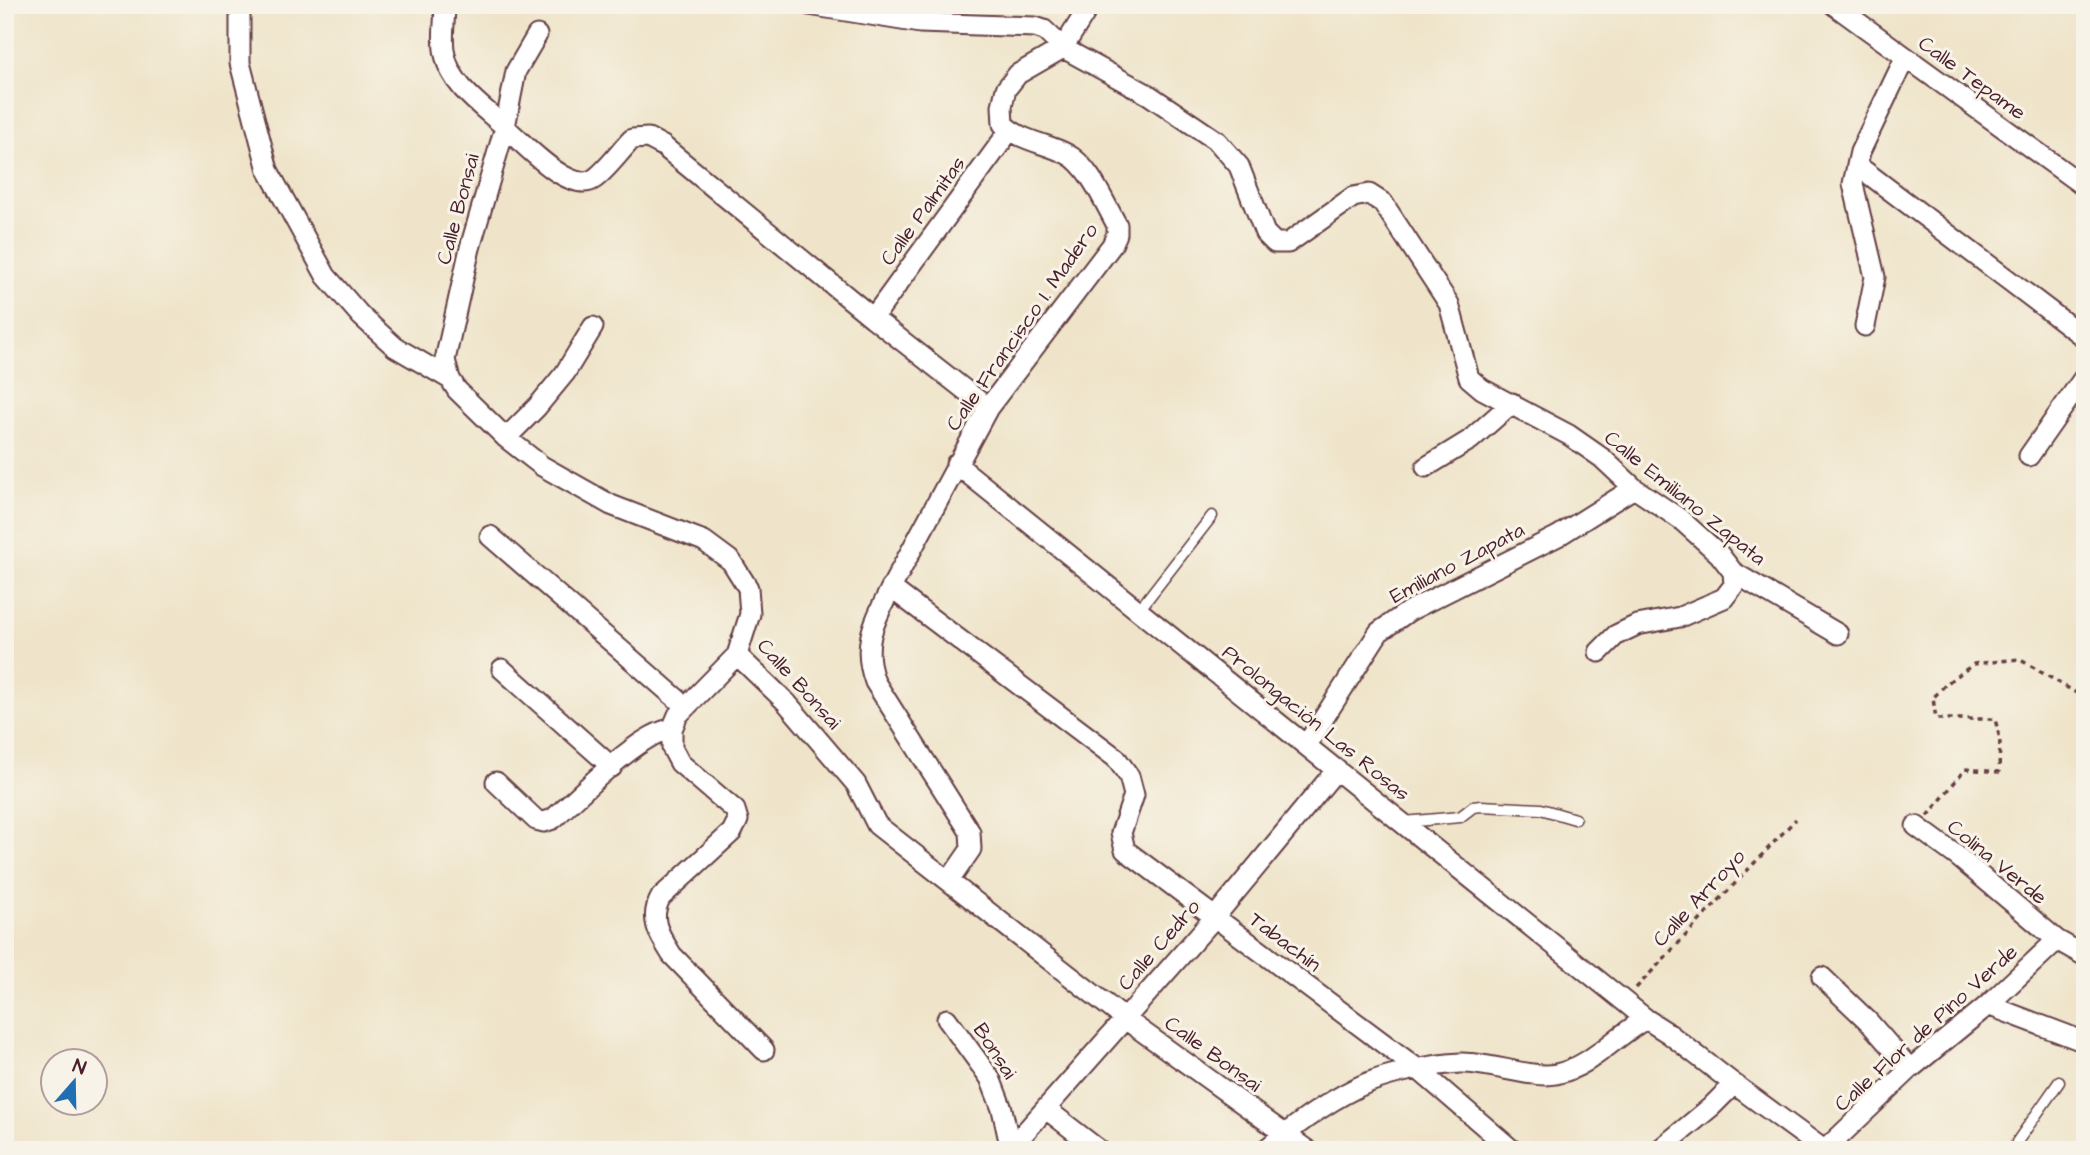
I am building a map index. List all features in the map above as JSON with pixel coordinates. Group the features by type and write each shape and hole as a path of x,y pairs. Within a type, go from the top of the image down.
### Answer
{"street":[{"path":"240,5 240,63 268,170 326,276 361,316 395,347 450,379"},
{"path":"445,5 443,41 449,68 457,83 558,173 576,183 593,180 632,139 648,138 663,146 873,318 988,408"},
{"name":"Calle Emiliano Zapata","path":"809,5 920,23 1035,27 1044,30 1063,48 1149,95 1217,141 1239,166 1265,233 1275,243 1288,243 1353,197 1369,194 1383,204 1449,304 1469,378 1482,389 1569,435 1602,458 1634,488 1680,519 1719,554 1733,572 1838,634"},
{"path":"1010,130 1003,124 1002,106 1006,89 1018,74 1063,48 1090,5"},
{"name":"Calle Tepame","path":"1834,5 2085,187"},
{"name":"Calle Bonsai","path":"537,35 516,71 505,127 470,248 445,360 450,379 457,390 506,438 542,466 611,505 704,541 731,561 748,588 750,614 737,655 786,702 856,784 877,825 1125,1019 1307,1150"},
{"path":"1865,326 1875,277 1853,184 1860,152 1905,58"},
{"name":"Calle Palmitas","path":"873,318 1010,130"},
{"name":"Calle Francisco I. Madero","path":"949,880 971,849 970,832 875,682 868,664 868,642 891,588 988,408 1117,234 1117,225 1080,163 1068,154 1010,130"},
{"path":"1858,166 2085,338"},
{"path":"506,438 537,407 565,373 593,327"},
{"path":"2029,456 2085,376"},
{"path":"1426,467 1470,440 1512,403"},
{"name":"Prolongación Las Rosas","path":"956,464 1646,1019 1825,1150"},
{"name":"Emiliano Zapata","path":"1307,744 1379,632 1409,611 1558,536 1634,488"},
{"path":"490,536 685,706"},
{"path":"1599,652 1616,635 1637,625 1680,617 1724,598 1734,585 1733,572"},
{"name":"Tabachín","path":"891,588 1116,758 1129,776 1134,795 1121,833 1125,850 1419,1070 1512,1150"},
{"path":"737,655 685,706 672,729 672,748 680,763 735,810 738,820 732,832 661,897 654,908 654,919 672,955 764,1050"},
{"path":"502,669 612,766"},
{"path":"496,782 536,820 544,822 553,819 612,766 653,734 672,729"},
{"name":"Calle Cedro","path":"1011,1149 1214,918 1337,769"},
{"name":"Colina Verde","path":"1916,825 2057,940 2085,956"},
{"name":"Calle Flor de Pino Verde","path":"1825,1150 1910,1069 1988,1004 2057,940"},
{"path":"1822,977 1868,1021 1910,1069"},
{"path":"1988,1004 2085,1042"},
{"name":"Bonsai","path":"947,1019 990,1078 1002,1109 1011,1149"},
{"path":"1265,1150 1285,1134 1368,1083 1419,1070 1462,1063 1555,1074 1578,1066 1626,1030 1646,1019"},
{"path":"1659,1150 1734,1084"},
{"path":"1046,1109 1099,1150"}],"lane":[{"path":"1139,610 1212,516"},
{"path":"1404,822 1460,817 1473,807 1481,806 1541,809 1575,819"},
{"path":"2017,1150 2017,1142 2059,1082"}],"path":[{"path":"1916,825 1926,819 1965,769 1999,772 2000,739 1995,719 1936,719 1933,698 1947,683 1974,664 2020,659 2085,698"},
{"name":"Calle Arroyo","path":"1625,1000 1796,819"}]}
